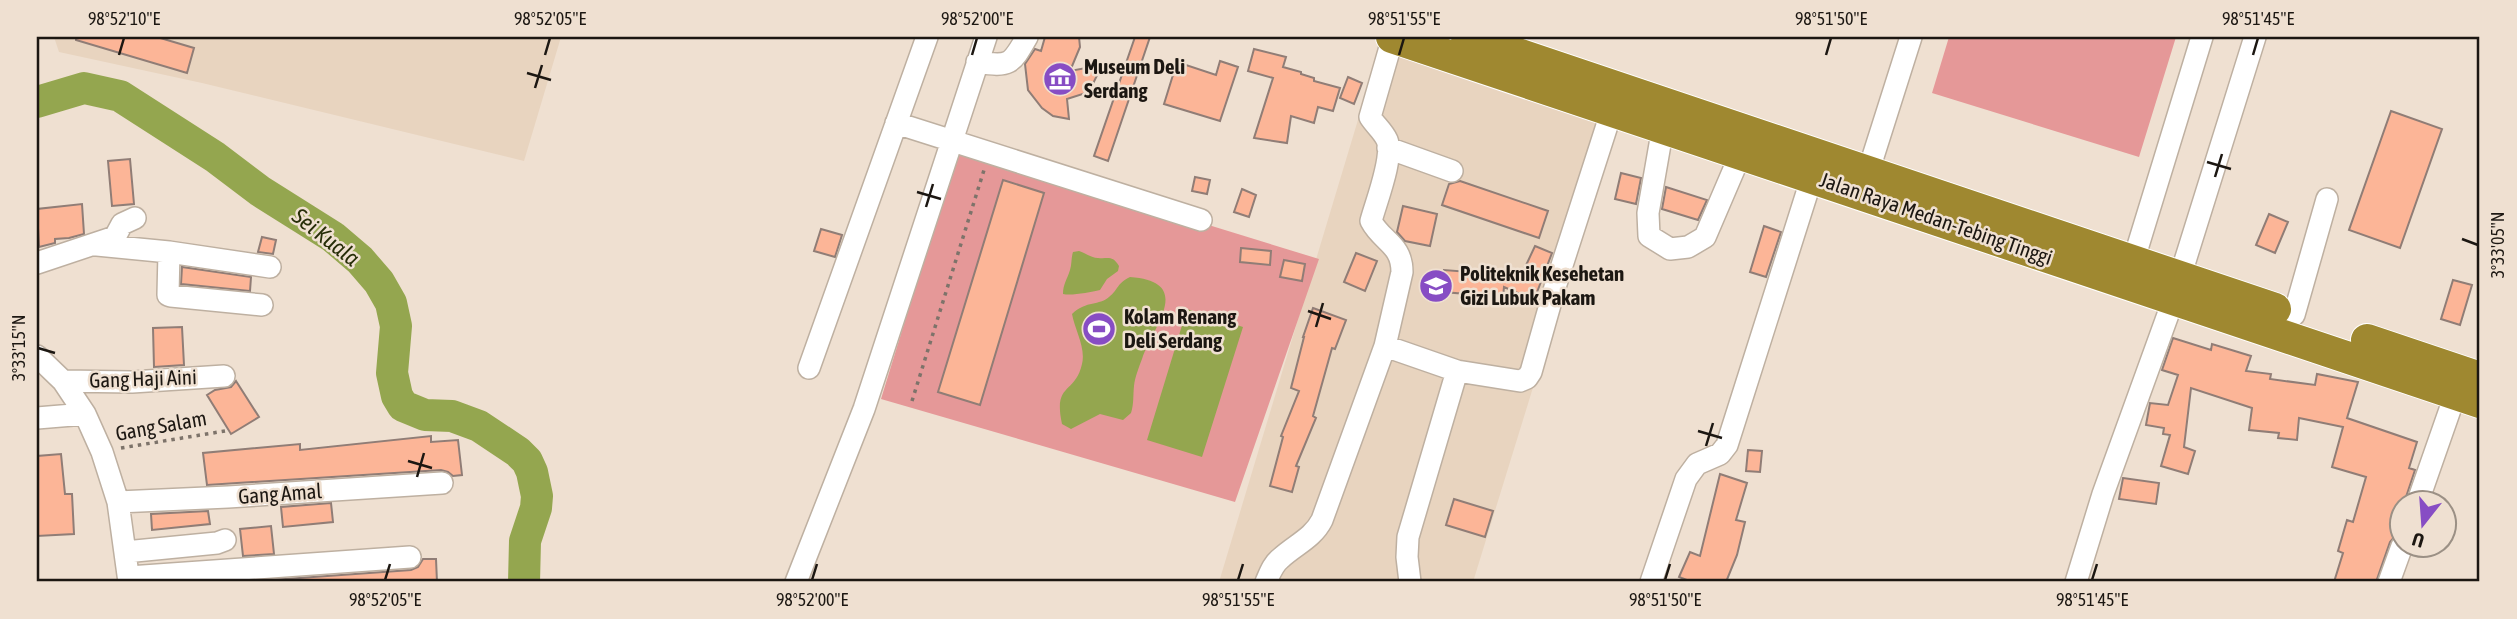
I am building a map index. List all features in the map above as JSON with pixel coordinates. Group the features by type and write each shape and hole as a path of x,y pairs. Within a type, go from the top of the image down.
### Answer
{"highway":[{"name":"Jalan Raya Medan-Tebing Tinggi","path":"1393,37 1812,177 1865,182"},
{"name":"Jalan Raya Medan-Tebing Tinggi","path":"1467,37 1865,182 2470,387"},
{"name":"Jalan Raya Medan-Tebing Tinggi","path":"2154,280 2294,315 2470,387"}],"street":[{"path":"808,368 927,37"},
{"path":"796,582 864,409 986,37"},
{"path":"977,62 1002,65 1014,60 1027,37"},
{"path":"1266,582 1281,557 1318,530 1385,346 1402,262 1397,251 1374,228 1371,221 1386,167 1388,148 1387,140 1370,117 1393,37"},
{"path":"1865,182 1911,37"},
{"path":"2076,582 2103,494 2154,280 2202,37"},
{"path":"2154,280 2255,37"},
{"path":"1385,346 1457,371 1520,381 1527,378 1612,110"},
{"path":"896,122 1201,220"},
{"path":"1663,127 1648,213 1649,236 1670,249 1688,247 1705,237 1741,153"},
{"path":"1388,148 1452,171"},
{"path":"1651,582 1691,471 1702,460 1720,454 1727,446 1812,177"},
{"path":"2294,315 2327,199"},
{"path":"37,263 115,237 122,224 135,218"},
{"path":"97,245 169,252 270,267"},
{"path":"169,252 168,295 262,305"},
{"path":"37,356 63,381 85,414 102,452 118,502 129,580 410,557"},
{"path":"1410,582 1408,537 1457,371"},
{"name":"Gang Haji Aini","path":"63,381 132,382 224,376"},
{"path":"2423,490 2470,387"},
{"path":"37,418 85,414"},
{"name":"Gang Amal","path":"118,502 442,482"},
{"path":"125,552 225,540"},
{"path":"2389,582 2397,560"}],"path":[{"path":"912,401 990,151"},
{"name":"Gang Salam","path":"102,452 225,431"}],"shaded area":[{"path":"54,37 561,37 524,161 202,83 59,52"},
{"path":"1949,37 2176,37 2139,157 1932,93"},
{"name":"Politeknik Kesehetan Gizi Lubuk Pakam","path":"1379,50 1614,125 1473,582 1219,582"},
{"name":"Kolam Renang Deli Serdang","path":"958,148 1319,259 1235,502 881,399"},
{"path":"1079,251 1096,258 1112,259 1119,266 1118,271 1107,279 1100,290 1063,294 1073,252"},
{"path":"1130,277 1150,281 1161,287 1165,296 1160,320 1136,376 1131,413 1123,420 1100,414 1071,429 1062,424 1060,401 1079,374 1083,358 1072,314 1083,307 1105,300"},
{"path":"1187,309 1243,327 1202,457 1147,440"}],"building":[{"path":"76,37 157,37 194,48 187,73 76,40"},
{"name":"Museum Deli Serdang","path":"1045,37 1079,37 1080,47 1070,71 1102,65 1089,92 1067,99 1069,119 1053,116 1042,108 1028,90 1025,64 1035,49 1041,51"},
{"path":"1135,37 1150,37 1108,161 1094,156"},
{"path":"1254,49 1286,57 1283,67 1301,72 1314,78 1314,81 1340,88 1333,111 1318,107 1314,123 1291,116 1287,143 1254,138 1273,78 1248,71"},
{"path":"1220,61 1238,67 1220,121 1164,104 1177,62 1216,75"},
{"path":"1348,77 1362,83 1354,104 1340,98"},
{"path":"2391,111 2442,129 2400,248 2349,230"},
{"path":"130,159 134,204 112,206 108,161"},
{"path":"1621,173 1641,178 1636,204 1615,199"},
{"path":"1195,177 1210,180 1207,194 1192,191"},
{"path":"1003,180 1044,193 980,405 938,392"},
{"path":"1460,181 1548,211 1539,238 1442,205 1449,184"},
{"path":"1666,187 1707,200 1698,220 1662,209"},
{"path":"1242,189 1256,195 1249,217 1234,212"},
{"path":"82,204 84,234 55,239 55,243 39,247 37,209"},
{"path":"1403,206 1437,214 1430,246 1405,241 1397,232"},
{"path":"2269,214 2288,222 2275,253 2256,245"},
{"path":"1764,226 1781,232 1766,277 1750,272"},
{"path":"821,229 842,235 835,257 814,251"},
{"path":"262,237 276,240 273,254 258,252"},
{"path":"1535,246 1552,253 1534,300 1504,287 1503,297 1443,292 1444,270 1521,276"},
{"path":"1241,248 1271,251 1270,265 1240,262"},
{"path":"1356,253 1377,261 1365,291 1344,282"},
{"path":"1284,260 1305,264 1302,281 1280,277"},
{"path":"182,267 251,277 250,291 181,284"},
{"path":"2453,280 2472,285 2460,325 2441,319"},
{"path":"1313,308 1346,320 1335,349 1332,348 1313,416 1316,418 1296,466 1299,467 1292,492 1270,486 1283,437 1281,436 1299,391 1291,388"},
{"path":"182,327 184,365 154,367 153,328"},
{"path":"2173,338 2211,350 2212,344 2251,356 2246,371 2271,374 2270,379 2315,385 2317,374 2358,382 2347,418 2417,442 2409,468 2415,470 2408,490 2388,490 2388,548 2376,582 2334,582 2343,553 2338,551 2347,520 2353,522 2366,477 2332,467 2343,427 2299,418 2297,440 2278,438 2279,433 2249,430 2252,408 2191,388 2184,447 2195,451 2188,474 2161,466 2170,435 2163,434 2164,428 2146,425 2150,403 2168,405 2178,375 2162,370"},
{"path":"236,381 259,417 231,434 207,395 215,390 231,387"},
{"path":"431,436 431,442 458,440 462,475 453,476 441,470 207,485 203,453 300,444 300,450"},
{"path":"1748,450 1762,451 1760,472 1746,471"},
{"path":"61,454 65,494 72,494 74,534 37,536 37,456"},
{"path":"1720,474 1747,483 1736,520 1745,522 1737,555 1726,582 1692,582 1679,577 1690,552 1700,556"},
{"path":"2123,478 2159,483 2156,504 2119,499"},
{"path":"1454,499 1493,511 1485,537 1446,525"},
{"path":"331,503 333,522 283,527 281,507"},
{"path":"208,511 210,524 152,530 151,514"},
{"path":"271,526 274,554 243,556 240,529"},
{"path":"423,559 436,559 437,582 243,582 411,570 418,567"}],"waterway":[{"name":"Sei Kuala","path":"37,102 84,88 120,96 333,237 360,260 379,282 391,303 396,326 392,373 397,396 403,406 425,415 452,416 479,426 527,461 537,496 536,508 525,541 524,582"}],"place":[{"name":"Museum Deli Serdang","path":"1060,79"},
{"name":"Politeknik Kesehetan Gizi Lubuk Pakam","path":"1436,286"},
{"name":"Kolam Renang Deli Serdang","path":"1099,329"}]}
